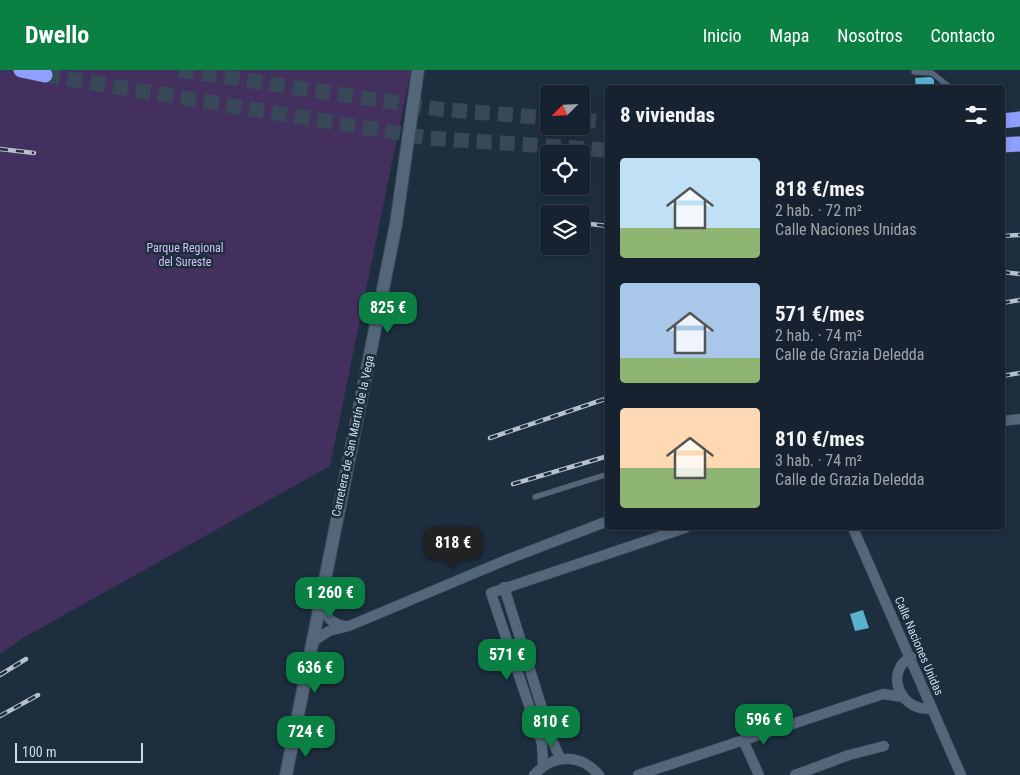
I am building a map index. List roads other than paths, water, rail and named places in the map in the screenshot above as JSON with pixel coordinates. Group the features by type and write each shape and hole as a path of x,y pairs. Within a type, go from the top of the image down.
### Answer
{"highway":[{"path":"21,70 45,75"},
{"path":"1005,121 1020,119"},
{"path":"1005,145 1020,144"}],"street":[{"name":"Carretera de San Martín de la Vega","path":"286,775 396,224 418,70"},
{"path":"1005,420 1020,418"},
{"path":"312,642 329,631 349,626 506,560 605,522"},
{"path":"543,766 542,744 490,593 679,530"},
{"name":"Calle Naciones Unidas","path":"854,530 961,775"},
{"path":"504,587 552,740 560,758"},
{"path":"322,592 323,607 328,618 335,624 349,626"},
{"path":"883,694 897,679 900,667 911,657"},
{"path":"897,679 902,697"},
{"path":"638,775 883,694 902,697 916,708 932,708"},
{"path":"743,740 758,775"},
{"name":"Carretera de San Martín de la Vega","path":"292,742 292,775"},
{"path":"795,775 848,755 884,746"},
{"path":"534,775 543,766 560,758 583,761 599,775"}],"lane":[{"path":"914,72 932,73 947,85"},
{"path":"535,497 605,475"}],"tunnel":[{"path":"179,70 438,109 540,117"},
{"path":"45,75 427,138 605,150"},
{"path":"590,121 605,122"}],"railway":[{"path":"0,149 34,153"},
{"path":"590,224 605,226"},
{"path":"1005,236 1020,235"},
{"path":"1005,272 1020,274"},
{"path":"1005,302 1020,300"},
{"path":"1005,376 1020,373"},
{"path":"490,438 605,399"},
{"path":"513,484 605,457"},
{"path":"0,675 26,659"},
{"path":"0,716 38,695"}],"park label":[{"name":"Parque Regional del Sureste","path":"185,255"}]}
